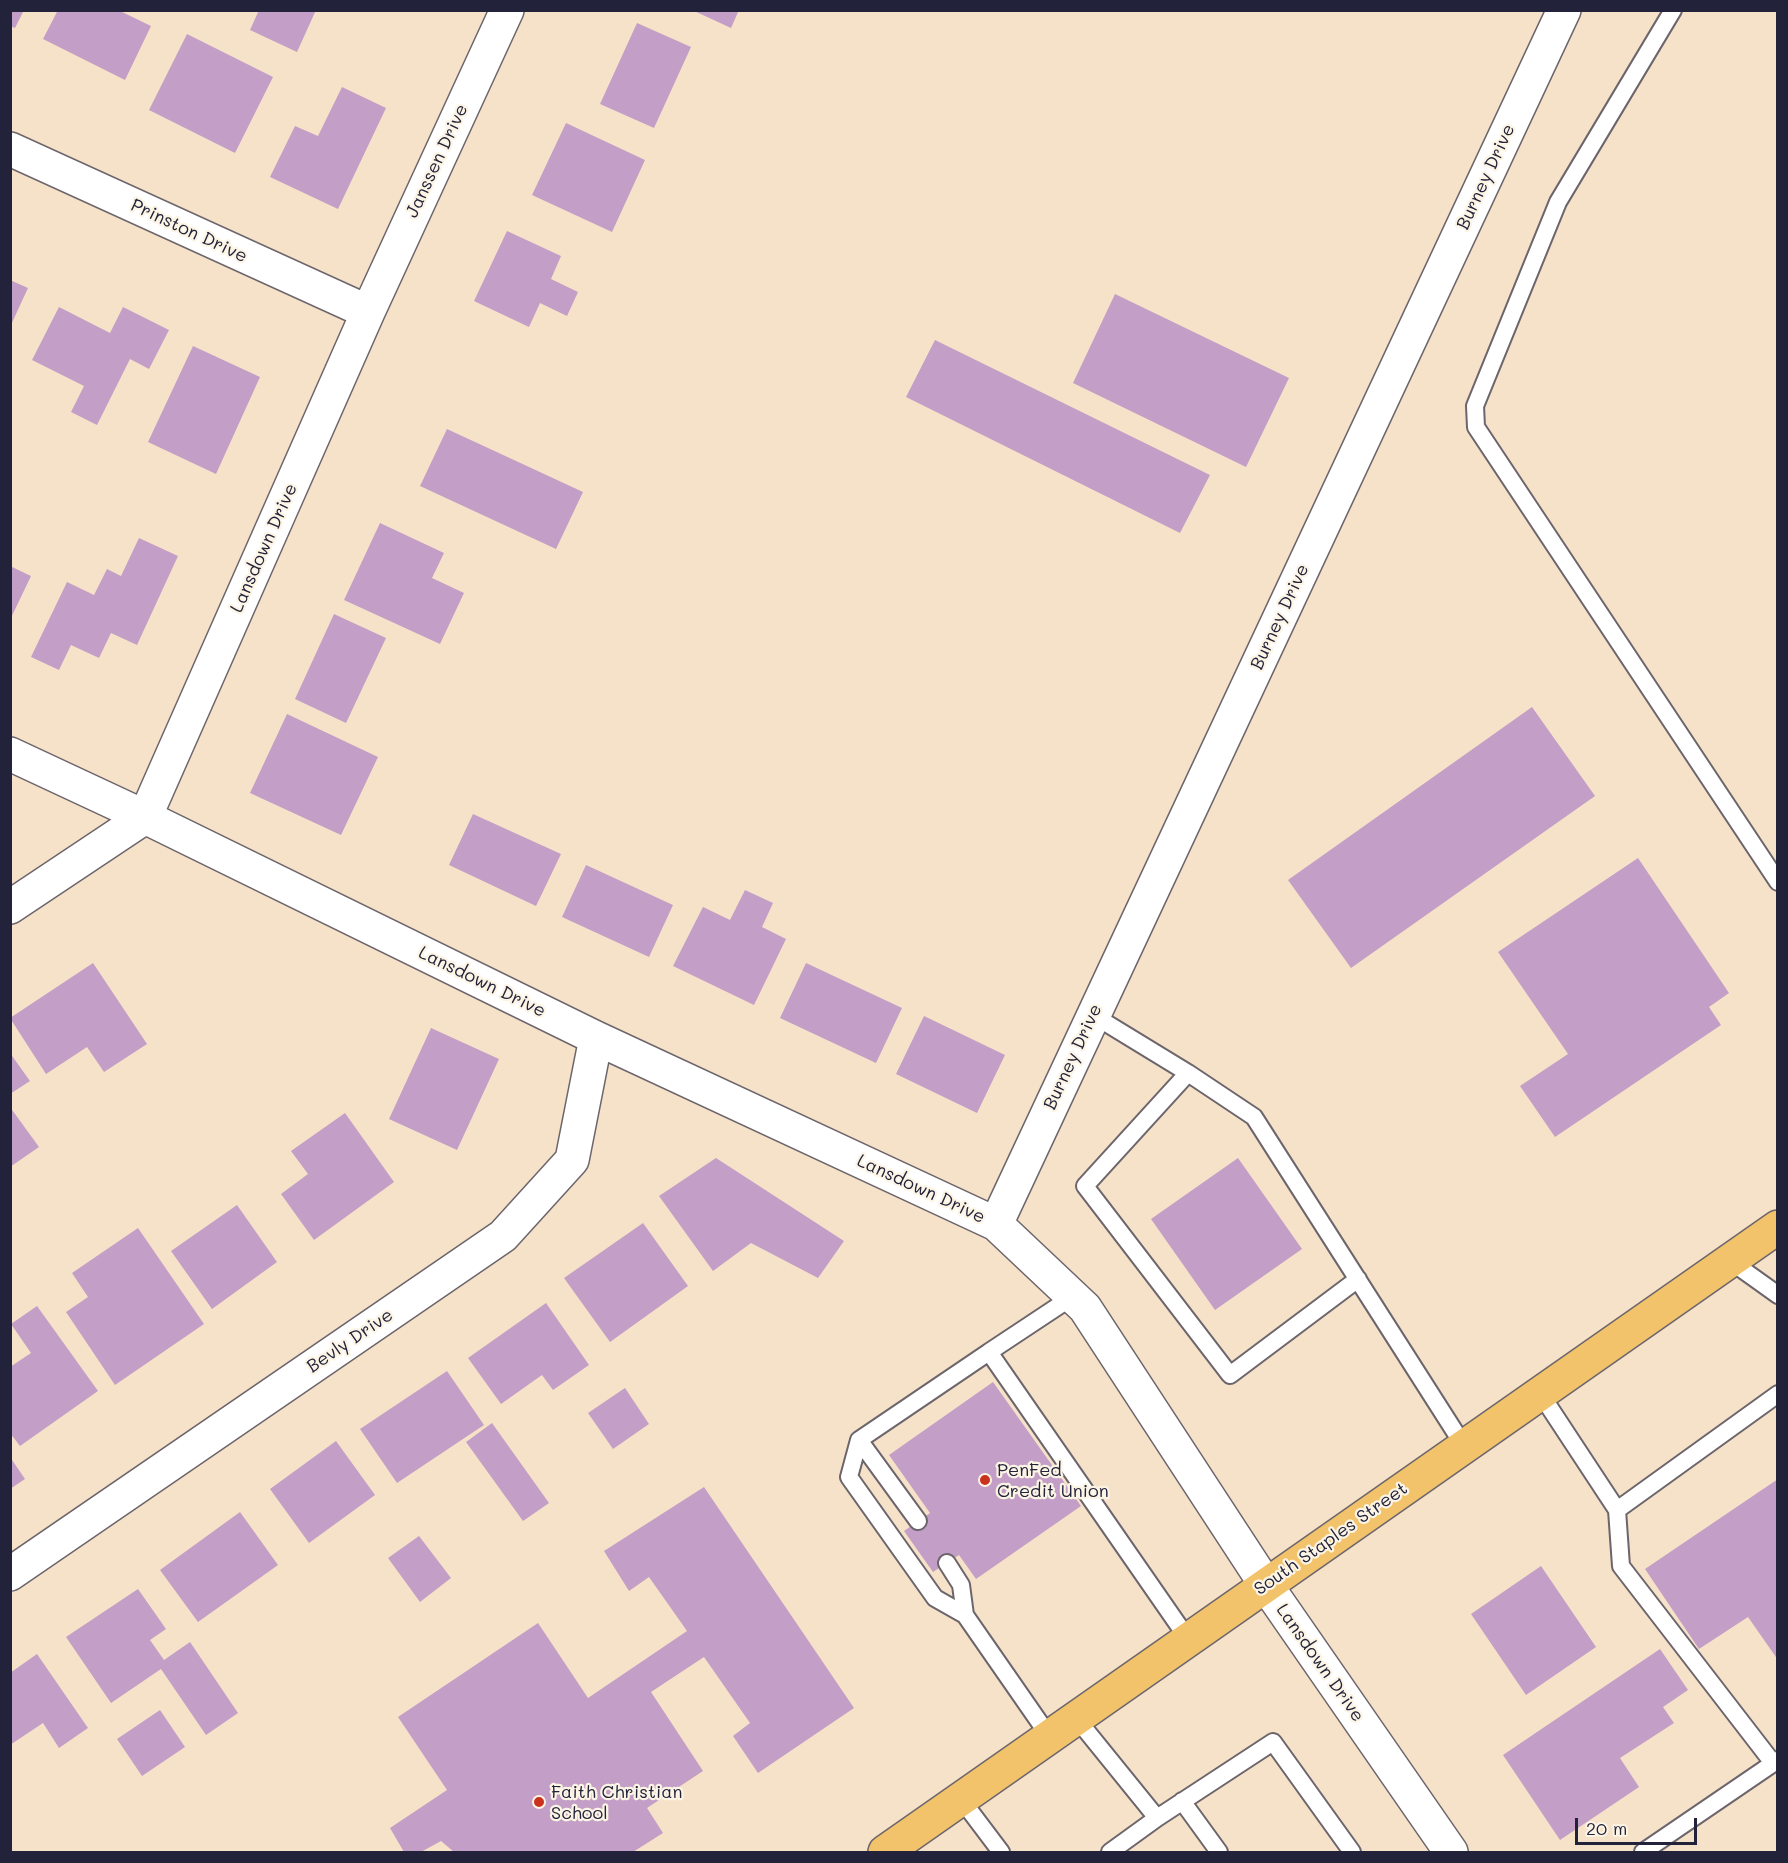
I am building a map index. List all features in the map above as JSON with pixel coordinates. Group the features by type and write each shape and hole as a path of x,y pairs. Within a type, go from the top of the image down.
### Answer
{"main road":[{"name":"South Staples Street","path":"885,1852 1778,1227"}],"street":[{"name":"Janssen Drive","path":"368,312 507,10"},
{"name":"Burney Drive","path":"996,1224 1564,10"},
{"name":"Prinston Drive","path":"10,149 368,312"},
{"name":"Lansdown Drive","path":"145,817 368,312"},
{"name":"Lansdown Drive","path":"10,754 145,817 596,1038 996,1224 1085,1308 1266,1585 1451,1852"},
{"path":"10,907 145,817"},
{"name":"Bevly Drive","path":"10,1574 503,1236 572,1160 596,1038"}],"lane":[{"path":"1673,10 1558,202 1475,406 1476,427 1778,882"},
{"path":"1093,1015 1254,1117 1464,1446"},
{"path":"1188,1074 1086,1186 1230,1375 1358,1279"},
{"path":"1729,1260 1778,1295"},
{"path":"1049,1736 965,1615 935,1598 849,1477 859,1440 1072,1297"},
{"path":"989,1352 1188,1639"},
{"path":"1540,1393 1617,1510 1621,1566 1775,1761 1643,1852"},
{"path":"1617,1510 1778,1394"},
{"path":"859,1440 918,1521"},
{"path":"947,1563 961,1585 965,1615"},
{"path":"1076,1718 1157,1818"},
{"path":"1110,1852 1182,1801 1273,1742 1352,1852"},
{"path":"961,1799 1001,1852"},
{"path":"1182,1801 1219,1852"}],"building":[{"path":"10,10 24,10 15,28 10,26"},
{"path":"58,10 118,10 151,26 125,80 43,39"},
{"path":"259,10 316,10 297,52 250,30"},
{"path":"692,10 739,10 731,28"},
{"path":"637,23 691,47 654,128 600,104"},
{"path":"187,34 273,77 235,153 149,110"},
{"path":"342,87 386,108 338,209 270,177 295,126 318,136"},
{"path":"566,123 645,160 612,232 532,195"},
{"path":"507,231 561,256 551,279 578,292 567,316 540,303 529,327 474,301"},
{"path":"10,280 28,288 10,327"},
{"path":"1115,294 1289,378 1246,467 1073,383"},
{"path":"59,307 110,333 123,307 169,330 149,369 130,359 97,425 71,412 84,386 32,360"},
{"path":"935,340 1210,475 1180,533 906,397"},
{"path":"193,346 260,377 216,474 148,442"},
{"path":"447,429 583,492 556,549 420,486"},
{"path":"380,523 444,553 432,578 464,593 440,644 344,600"},
{"path":"139,538 178,556 137,645 111,633 99,658 71,645 59,670 31,657 67,582 94,595 107,569 121,576"},
{"path":"10,566 31,576 10,620"},
{"path":"334,614 386,638 346,723 295,699"},
{"path":"1532,707 1595,796 1351,968 1288,880"},
{"path":"287,714 378,757 341,835 250,793"},
{"path":"473,814 561,854 536,906 449,865"},
{"path":"1638,858 1729,993 1709,1007 1721,1025 1555,1137 1520,1086 1568,1054 1498,952"},
{"path":"586,865 673,905 649,957 562,917"},
{"path":"745,890 773,903 762,927 786,939 754,1005 673,966 703,907 730,920"},
{"path":"93,963 147,1044 104,1072 87,1047 46,1074 10,1018"},
{"path":"806,963 902,1008 876,1063 780,1018"},
{"path":"924,1016 1005,1055 977,1113 896,1074"},
{"path":"431,1028 499,1059 457,1150 389,1119"},
{"path":"10,1053 30,1081 10,1094"},
{"path":"10,1107 39,1147 10,1167"},
{"path":"345,1113 394,1182 314,1240 281,1194 308,1174 291,1151"},
{"path":"716,1158 844,1241 818,1278 751,1243 713,1271 659,1196"},
{"path":"1238,1158 1302,1249 1215,1310 1151,1219"},
{"path":"237,1205 277,1262 212,1309 171,1251"},
{"path":"643,1223 688,1286 610,1342 564,1278"},
{"path":"138,1228 204,1324 115,1385 66,1312 88,1297 72,1273"},
{"path":"546,1303 589,1365 553,1390 542,1375 501,1404 468,1358"},
{"path":"37,1306 98,1391 20,1446 10,1433 10,1367 31,1353 11,1324"},
{"path":"447,1371 484,1425 397,1483 360,1429"},
{"name":"PenFed Credit Union","path":"993,1382 1081,1506 976,1579 959,1555 933,1572 904,1531 930,1513 889,1455"},
{"path":"625,1388 649,1424 613,1449 588,1413"},
{"path":"492,1423 549,1503 523,1521 466,1442"},
{"path":"336,1441 375,1495 309,1543 270,1489"},
{"path":"10,1457 25,1479 10,1489"},
{"path":"1778,1479 1778,1660 1748,1617 1699,1649 1645,1569"},
{"path":"704,1487 854,1708 758,1773 733,1736 750,1723 704,1657 651,1692 703,1771 647,1808 663,1833 633,1852 454,1852 441,1841 421,1852 404,1852 390,1828 447,1790 398,1717 538,1623 588,1698 687,1631 649,1577 629,1591 604,1551"},
{"path":"240,1512 278,1565 198,1622 160,1570"},
{"path":"419,1536 451,1578 420,1602 388,1558"},
{"path":"1541,1566 1596,1647 1526,1695 1471,1614"},
{"path":"138,1589 166,1629 150,1640 164,1660 190,1642 238,1713 206,1735 161,1669 111,1703 66,1637"},
{"path":"1660,1649 1688,1690 1663,1707 1674,1723 1620,1758 1639,1787 1560,1840 1503,1755"},
{"path":"37,1654 88,1728 59,1748 43,1723 10,1745 10,1673"},
{"path":"160,1710 185,1747 142,1776 117,1739"}],"place":[{"name":"PenFed Credit Union","path":"985,1480"},
{"name":"Faith Christian School","path":"539,1802"}]}
